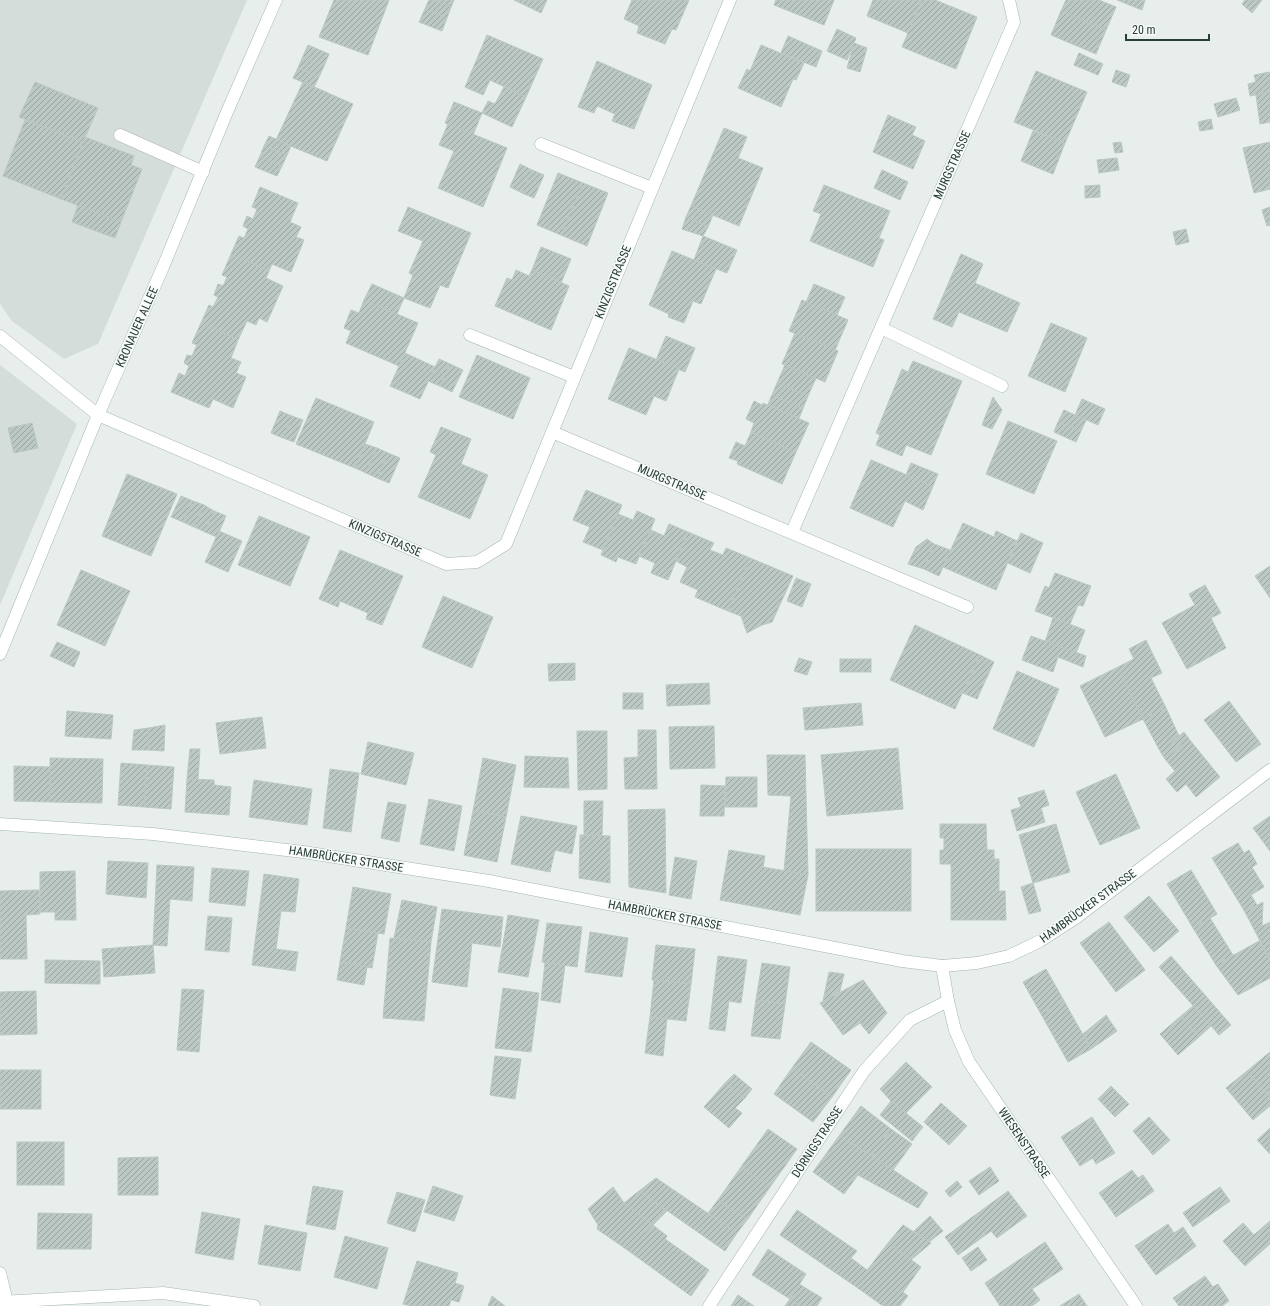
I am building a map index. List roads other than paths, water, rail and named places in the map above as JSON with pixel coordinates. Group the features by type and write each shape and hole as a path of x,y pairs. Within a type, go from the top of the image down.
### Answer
{"street":[{"name":"KRONAUER ALLEE","path":"0,654 98,415 164,267 276,0"},
{"name":"KINZIGSTRASSE","path":"0,336 98,415 446,564 477,562 506,544 730,0"},
{"name":"MURGSTRASSE","path":"792,532 1014,22 1009,0"},
{"path":"120,135 203,172"},
{"path":"541,144 652,188"},
{"path":"881,328 1002,386"},
{"path":"470,335 574,377"},
{"name":"MURGSTRASSE","path":"552,432 967,607"},
{"name":"HAMBRÜCKER STRASSE","path":"0,824 152,834 303,852 489,881 902,961 942,966 977,963 1009,956 1040,941 1077,917 1270,770"},
{"name":"WIESENSTRASSE","path":"942,966 955,1030 969,1062 1136,1306"},
{"name":"DÖRNIGSTRASSE","path":"709,1306 864,1071 910,1020 948,1001"},
{"path":"0,1273 5,1303 163,1293 254,1306"}]}
